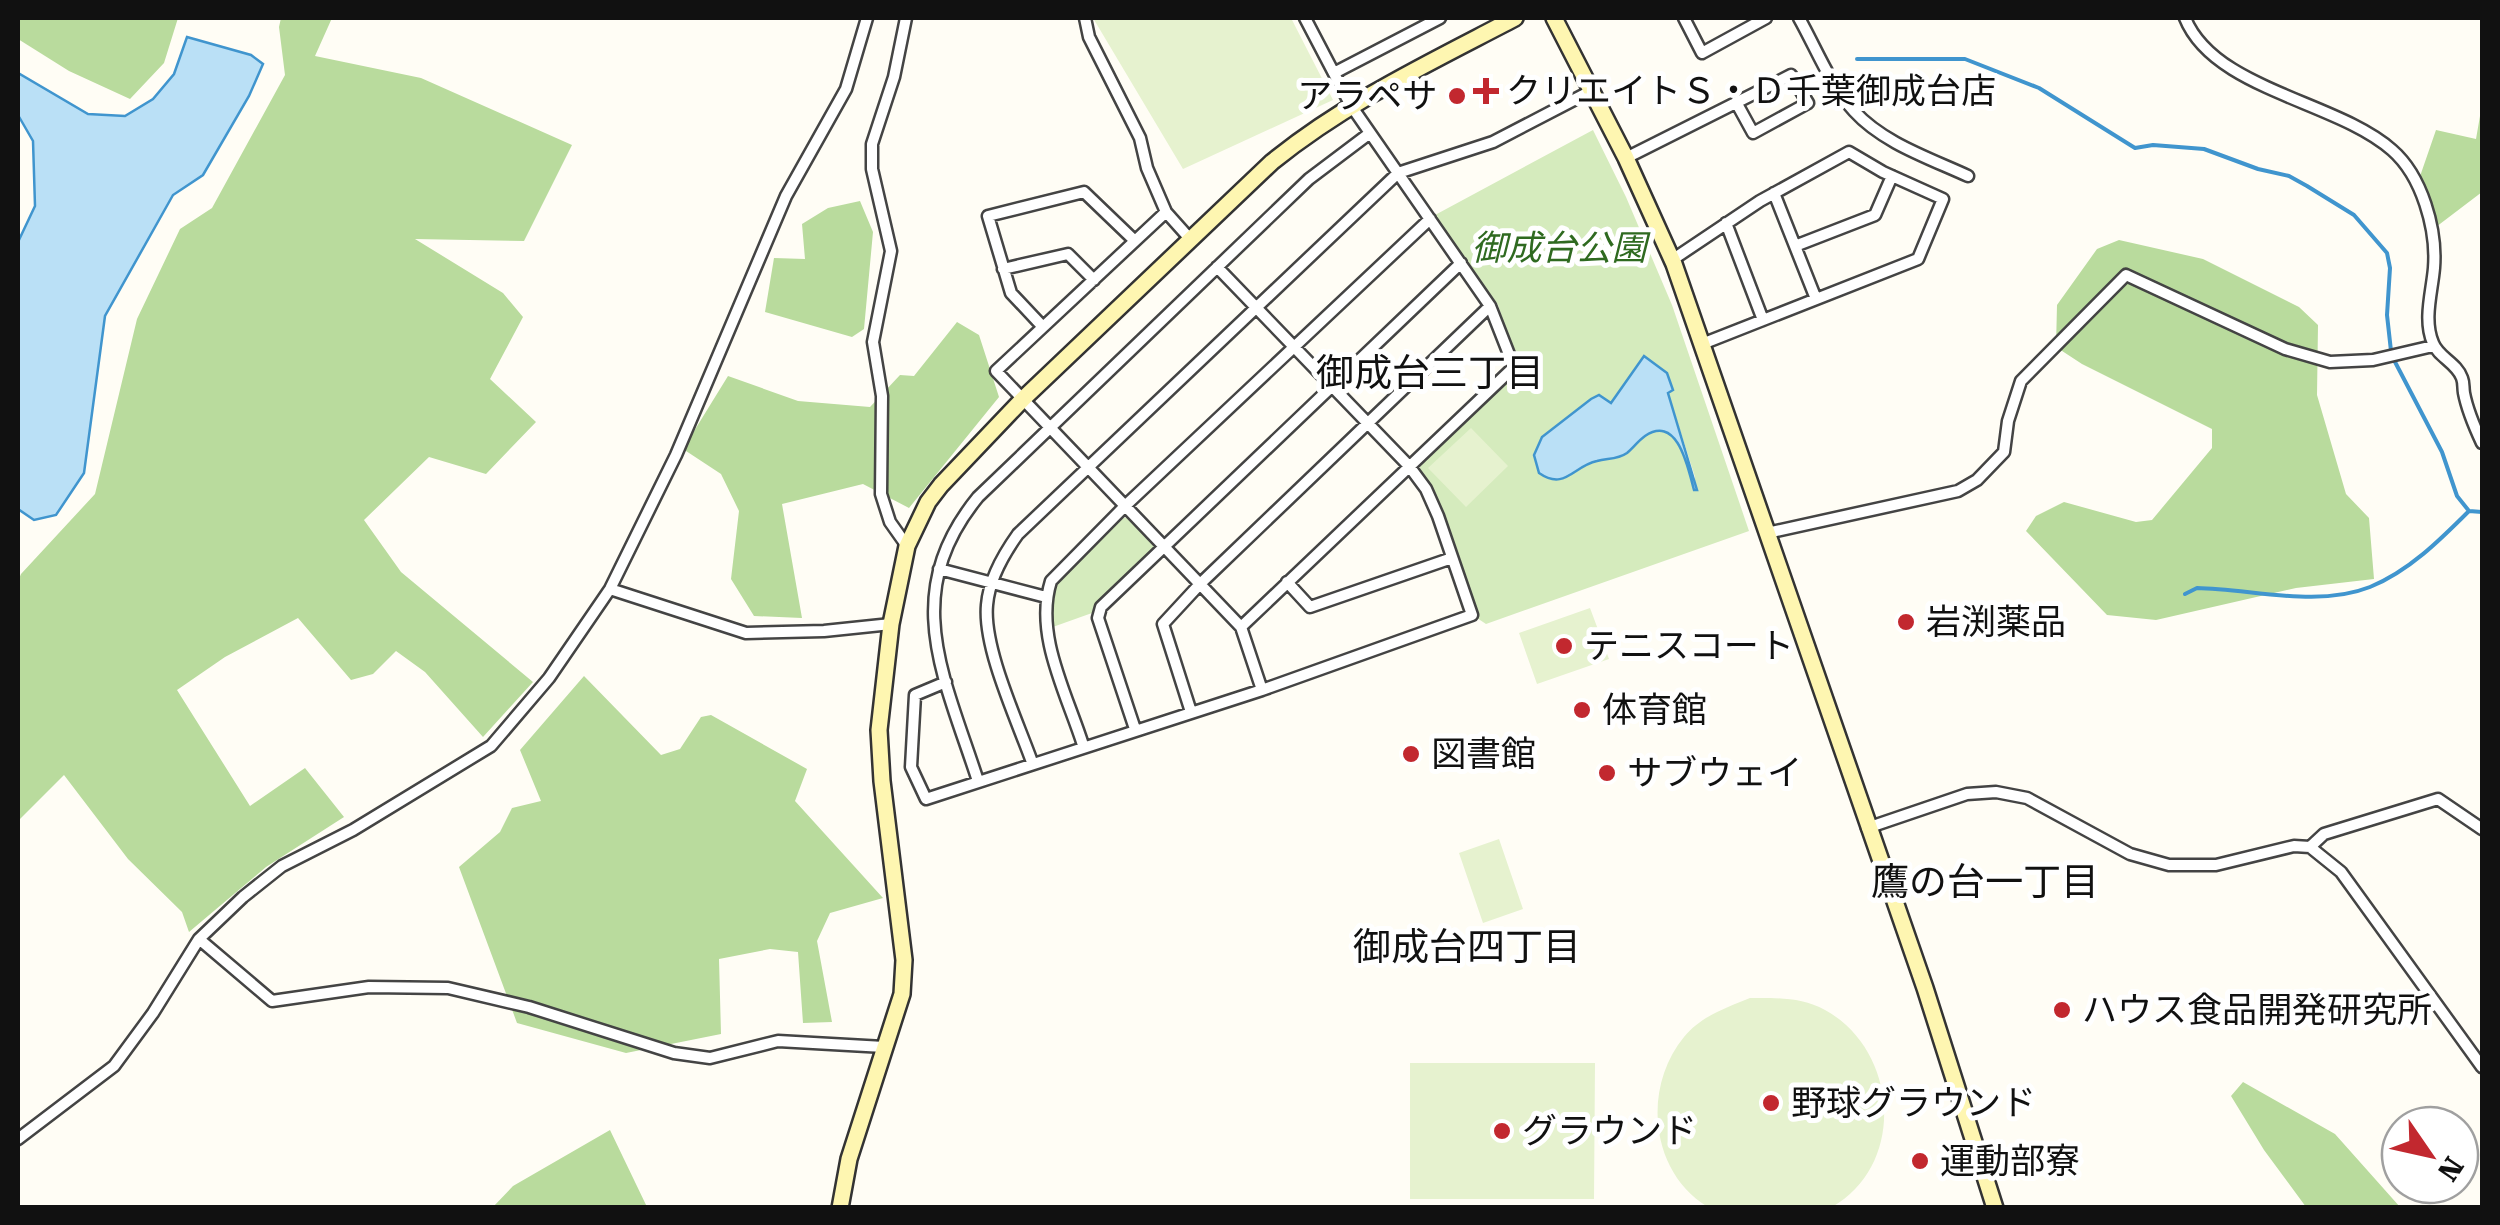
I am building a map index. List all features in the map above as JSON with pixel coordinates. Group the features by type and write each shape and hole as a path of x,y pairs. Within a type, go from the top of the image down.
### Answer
{"street":[{"path":"18,1139 114,1066 199,939 282,866 352,830 491,746 550,678 610,589 698,409 786,196 846,89 867,18"},
{"path":"906,18 894,77 872,144 872,169 891,251 873,342 882,396 881,494 890,522 908,546"},
{"path":"1085,18 1089,37 1140,138 1146,168 1166,212 1191,240"},
{"path":"1334,73 1440,18"},
{"path":"840,1208 849,1160 902,994 904,960 879,730 891,624 908,546 928,502 1023,400 1272,162 1350,104 1515,18"},
{"path":"1554,18 1626,158 1672,260 1925,988 1995,1208"},
{"path":"1684,18 1702,53 1766,18"},
{"path":"1800,18 1852,110 1884,135 1968,176"},
{"path":"2185,18 2196,39 2222,60 2259,84 2353,124 2391,148 2406,164 2432,230 2434,267 2428,321 2433,346 2463,380 2464,395 2482,442"},
{"path":"1241,626 1514,367 1490,306 1350,104 1309,19"},
{"path":"1626,158 1736,102 1791,75 1808,104 1753,133 1736,102"},
{"path":"1032,762 990,641 987,605 1004,554 1018,534 1398,173 1493,142 1592,91"},
{"path":"978,781 936,648 932,611 938,569 960,518 1309,179 1370,133"},
{"path":"1672,260 1774,193 1850,152 1943,199 1918,259 1702,344"},
{"path":"1794,246 1875,215 1892,176"},
{"path":"1043,328 1011,293 988,216 1084,192 1135,241"},
{"path":"1774,193 1816,299"},
{"path":"1166,212 996,371 1241,626 1262,690"},
{"path":"1083,746 1046,632 1046,597 1051,581 1430,219"},
{"path":"1726,223 1764,320"},
{"path":"1003,270 1068,254 1094,280"},
{"path":"1135,729 1098,612 1460,263"},
{"path":"946,682 915,694 911,767 926,799 1262,690 1472,616 1426,489 1409,466 1217,267"},
{"path":"1767,533 1958,491 1977,480 2004,452 2008,421 2021,380 2126,275 2286,349 2330,362 2373,360 2433,346"},
{"path":"1191,712 1163,624 1490,306"},
{"path":"1287,582 1310,607 1452,558"},
{"path":"938,569 1046,597"},
{"path":"610,589 746,633 824,632 891,624"},
{"path":"1868,828 1967,794 1996,792 2027,798 2130,854 2169,865 2216,865 2280,848 2310,847 2341,872 2482,1067"},
{"path":"2310,847 2324,834 2438,798 2482,829"},
{"path":"199,939 272,1001 369,987 448,988 529,1008 674,1053 710,1058 778,1040 884,1047"}],"green space":[{"path":"18,18 178,18 164,63 130,99 69,71 18,39"},
{"path":"281,18 332,18 315,56 421,78 572,145 524,241 415,239 503,293 523,317 490,379 536,422 486,474 429,457 364,520 401,572 533,682 483,737 425,672 396,651 373,674 351,680 298,618 225,657 177,690 250,806 305,768 344,817 266,867 189,932 182,912 128,859 64,775 18,821 18,581 95,494 137,319 180,229 212,208 285,75"},
{"path":"1093,18 1291,18 1333,100 1183,169"},
{"path":"2480,116 2482,192 2432,230 2417,185 2436,130 2476,139"},
{"name":"御成台公園","path":"1593,130 1672,305 1749,531 1486,624 1477,618 1451,544 1419,472 1420,464 1519,370 1498,305 1435,215","holes":["1644,357 1668,392 1695,477 1694,489 1679,446 1665,432 1643,437 1622,455 1590,464 1559,480 1550,432 1599,395 1611,403"]},
{"path":"860,201 873,232 864,329 852,337 765,312 774,258 805,259 802,224 828,208"},
{"path":"2119,240 2203,259 2299,307 2318,325 2317,395 2346,494 2369,518 2374,579 2296,588 2156,620 2107,615 2026,531 2036,516 2064,502 2136,522 2152,520 2212,448 2212,429 2056,347 2057,305 2097,249"},
{"path":"957,322 979,335 999,397 909,508 863,484 782,504 802,618 754,616 731,579 739,511 721,474 683,449 728,376 798,401 870,407 900,375 914,376"},
{"path":"1471,428 1508,466 1466,507 1428,468"},
{"path":"1120,517 1127,518 1154,546 1153,552 1092,613 1050,628 1047,609 1054,585"},
{"name":"テニスコート","path":"1590,608 1609,659 1537,684 1519,633"},
{"path":"584,676 661,755 680,749 701,717 711,715 807,769 795,801 883,898 830,913 817,941 832,1022 803,1023 798,952 770,949 719,959 721,1034 626,1053 517,1023 459,867 500,832 512,808 541,801 520,750"},
{"path":"1499,839 1523,909 1483,923 1459,853"},
{"name":"野球グラウンド","path":"1750,998 1798,1000 1825,1010 1849,1028 1867,1052 1879,1079 1884,1107 1882,1136 1873,1164 1856,1188 1832,1207 1708,1207 1674,1173 1664,1151 1658,1128 1658,1104 1671,1058 1698,1023"},
{"name":"グラウンド","path":"1410,1063 1595,1063 1594,1199 1410,1199"},
{"path":"2243,1082 2335,1134 2380,1185 2380,1205 2400,1207 2306,1207 2231,1096"},
{"path":"610,1130 647,1207 493,1207 513,1186"}],"water":[{"path":"187,37 251,55 263,64 203,175 173,195 105,316 84,473 56,515 34,520 18,509 18,242 35,206 33,141 18,115 18,73 88,114 125,116 153,99 174,74"},
{"path":"1644,356 1667,373 1673,390 1668,393 1697,490 1680,446 1666,432 1656,431 1623,455 1589,464 1562,478 1539,473 1534,455 1542,437 1599,395 1611,403"}],"waterway":[{"path":"1857,59 1965,59 2039,88 2135,148 2153,145 2204,149 2289,176 2354,215 2387,253 2391,351"},
{"path":"2394,360 2442,452 2457,496 2469,511"},
{"path":"2185,594 2197,588 2306,597 2350,593 2370,587 2411,564 2469,511 2482,512"}],"place":[{"name":"クリエイトＳ・Ｄ千葉御成台店","path":"1486,91"},
{"name":"アラペサ","path":"1457,96"},
{"name":"岩渕薬品","path":"1906,622"},
{"name":"テニスコート","path":"1564,646"},
{"name":"体育館","path":"1582,710"},
{"name":"図書館","path":"1411,754"},
{"name":"サブウェイ","path":"1607,773"},
{"name":"ハウス食品開発研究所","path":"2062,1010"},
{"name":"野球グラウンド","path":"1771,1103"},
{"name":"グラウンド","path":"1502,1131"},
{"name":"運動部寮","path":"1920,1161"}],"district":[{"name":"御成台三丁目","path":"1430,373"},
{"name":"鷹の台一丁目","path":"1985,882"},
{"name":"御成台四丁目","path":"1467,947"}]}
